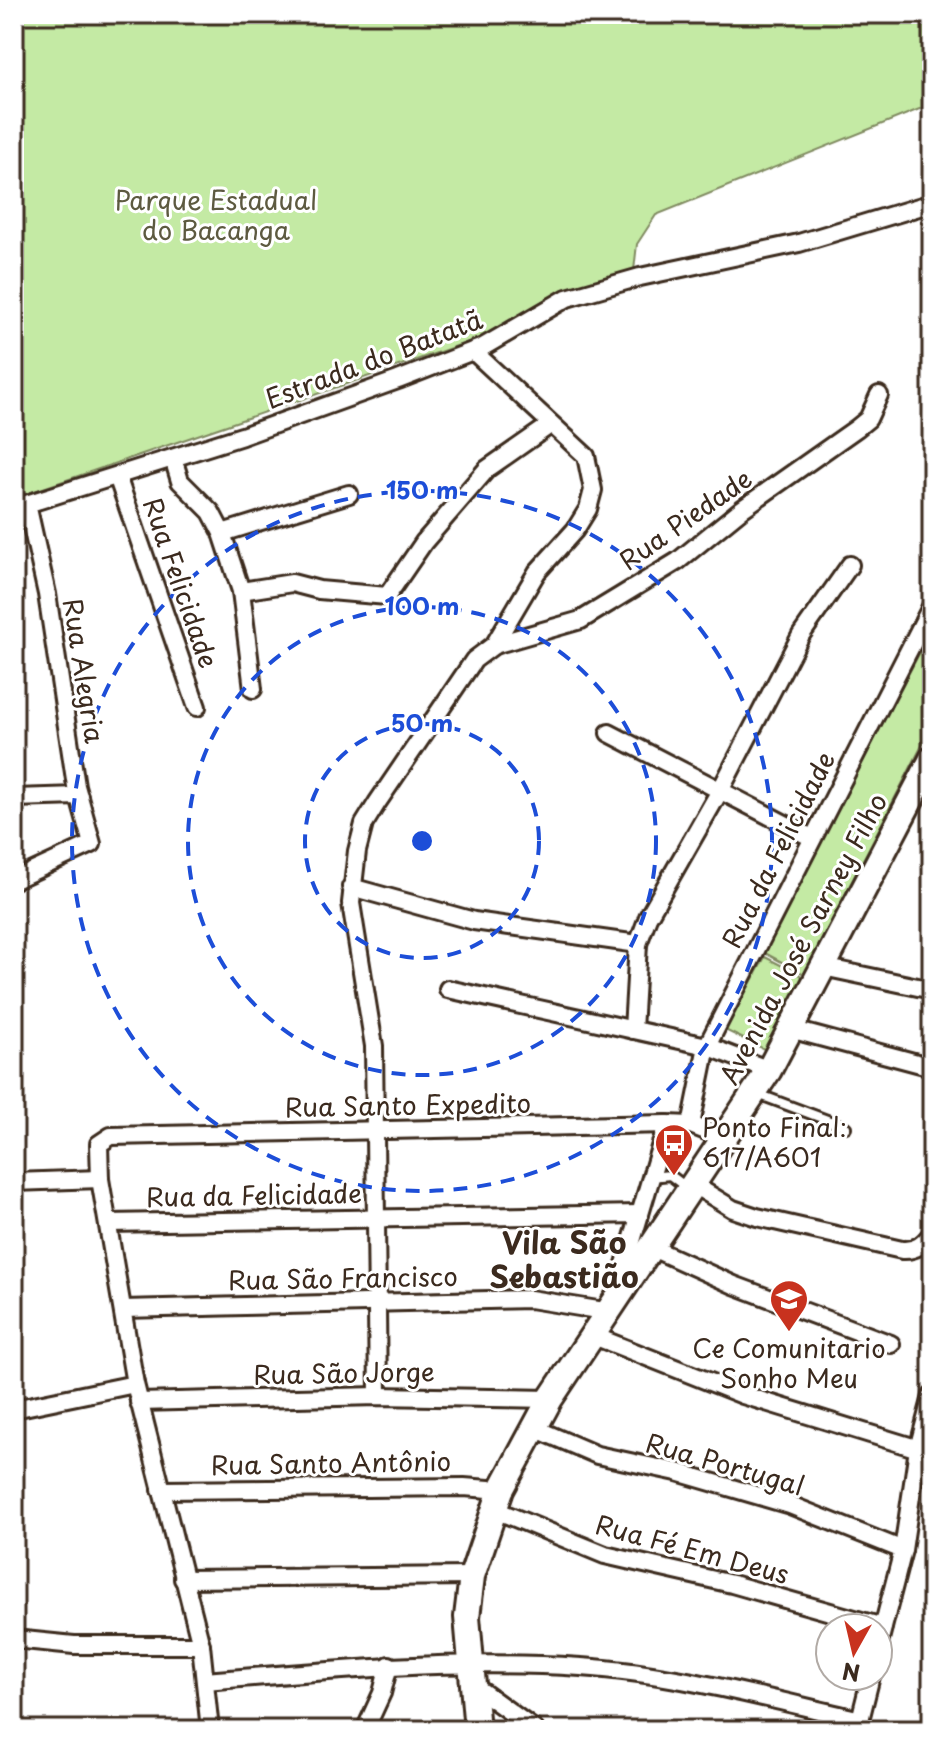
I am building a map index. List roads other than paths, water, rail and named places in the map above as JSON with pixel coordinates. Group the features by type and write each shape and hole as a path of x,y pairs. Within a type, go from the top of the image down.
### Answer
{"main road":[{"name":"Avenida José Sarney Filho","path":"477,1730 467,1617 472,1576 497,1500 550,1399 610,1312 653,1227 691,1189 769,1070 932,759"}],"street":[{"name":"Estrada do Batatã","path":"20,506 289,420 473,351 567,298 640,277 799,243 932,203"},
{"path":"378,1396 374,1046 358,960 351,887 364,824 474,660 494,645 537,572 565,543 588,509 593,477 586,456 473,351"},
{"name":"Rua Piedade","path":"494,645 581,620 678,561 742,509 868,419 879,395"},
{"path":"241,591 292,583 319,590 387,596 424,542 487,469 550,425"},
{"path":"173,458 180,481 211,512 222,533 241,591 253,689"},
{"name":"Rua Felicidade","path":"117,476 197,707"},
{"path":"222,533 349,494"},
{"name":"Rua Alegria","path":"14,880 92,844 79,796 47,594 20,506"},
{"path":"633,1030 638,944 648,917 721,789 801,635 850,565"},
{"name":"Rua da Felicidade","path":"691,1125 707,1046 932,605"},
{"path":"609,733 812,838"},
{"path":"14,798 79,796"},
{"path":"351,887 474,921 638,944"},
{"path":"823,967 932,990"},
{"path":"448,989 707,1046 769,1070"},
{"path":"790,1029 932,1067"},
{"path":"610,1312 653,1227 651,1177 667,1124"},
{"name":"Rua Santo Expedito","path":"100,1179 97,1150 104,1139 111,1136 667,1124 691,1125 724,1138"},
{"path":"14,1182 100,1179 135,1384 201,1645 210,1730"},
{"path":"691,1189 757,1217 902,1250 911,1251 932,1233"},
{"name":"Rua da Felicidade","path":"108,1223 377,1218 653,1227 734,1285 891,1344"},
{"name":"Rua São Francisco","path":"123,1309 530,1299 610,1312"},
{"path":"594,1336 743,1395 925,1451"},
{"path":"14,1409 135,1384"},
{"name":"Rua São Jorge","path":"139,1402 378,1396 550,1399"},
{"path":"887,1612 925,1451 932,1396"},
{"name":"Rua Portugal","path":"534,1428 597,1455 677,1472 790,1505 903,1550"},
{"name":"Rua Santo Antônio","path":"161,1490 464,1487 497,1500"},
{"name":"Rua Fé Em Deus","path":"497,1500 605,1555 732,1584 830,1612"},
{"path":"183,1579 472,1576"},
{"path":"14,1639 74,1645 201,1645"},
{"path":"365,1730 382,1693 389,1665"},
{"path":"206,1681 389,1665 471,1674 582,1667 725,1689 859,1725 867,1692"},
{"path":"471,1674 535,1730"}],"lane":[{"path":"754,1093 846,1127"},
{"path":"651,1177 674,1177 691,1189"}],"place":[{"name":"Ponto Final: 617/A601","path":"674,1177"},
{"name":"Ce Comunitario Sonho Meu","path":"789,1333"}],"district":[{"name":"Vila São Sebastião","path":"564,1261"}],"park label":[{"name":"Parque Estadual do Bacanga","path":"216,216"}]}
